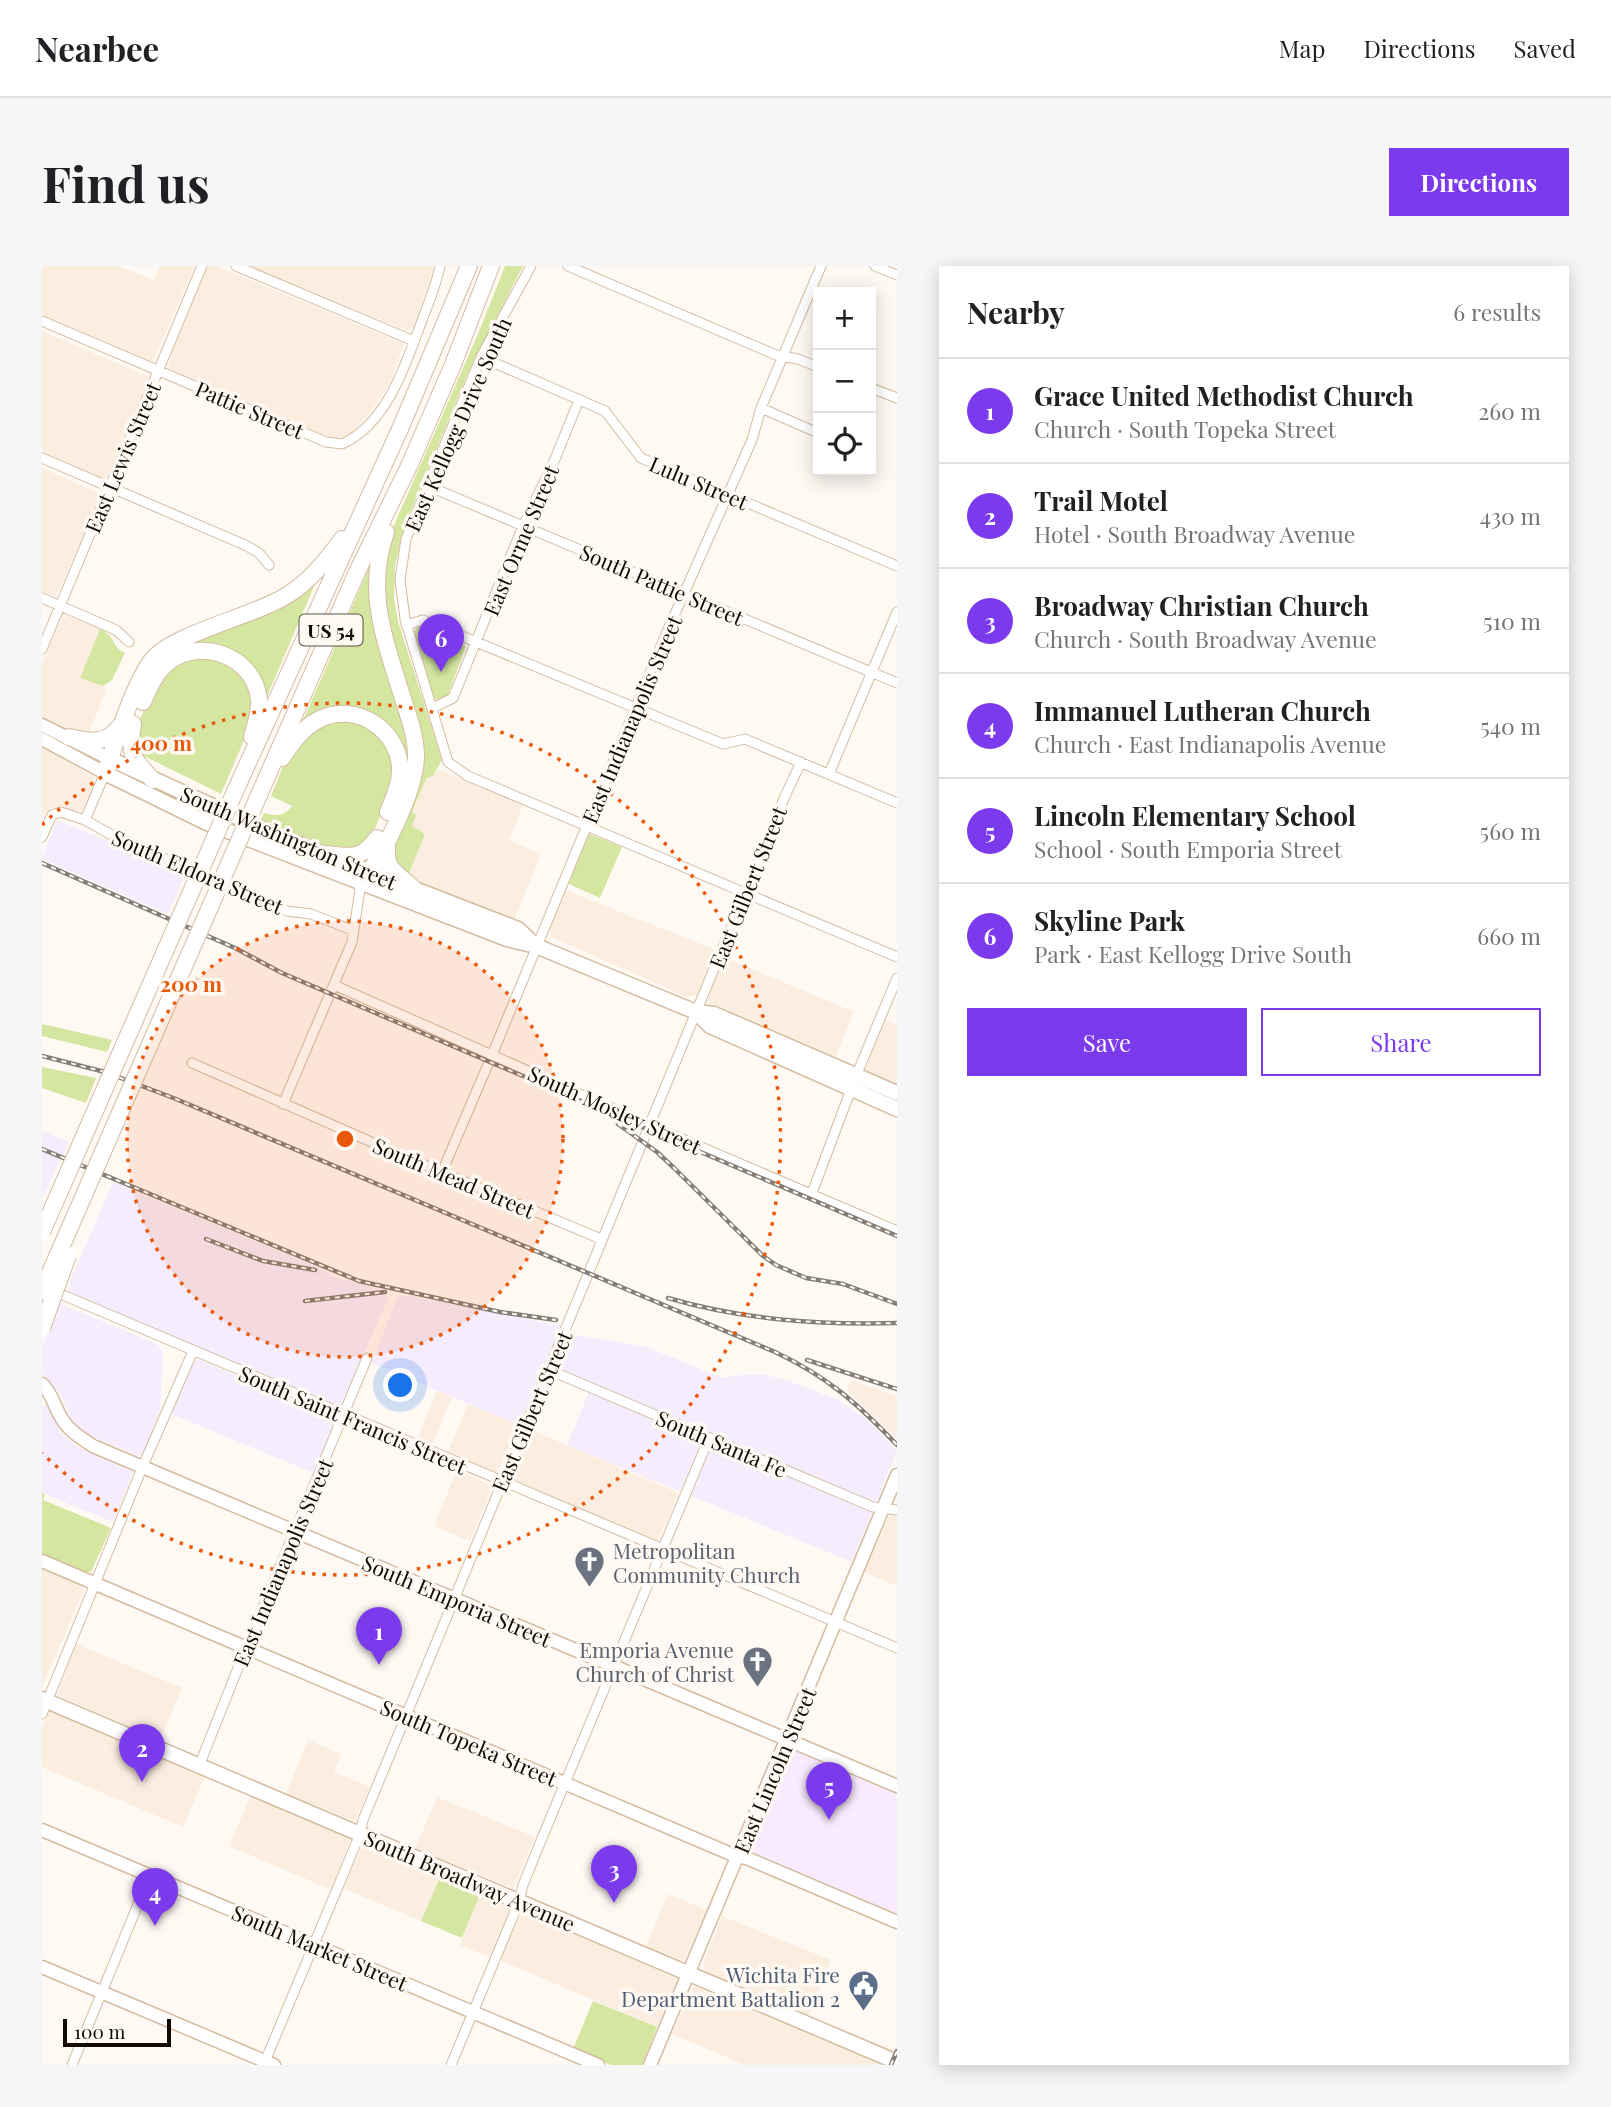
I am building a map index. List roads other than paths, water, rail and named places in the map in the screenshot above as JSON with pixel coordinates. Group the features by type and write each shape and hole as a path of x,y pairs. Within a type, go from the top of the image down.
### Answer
{"highway":[{"name":"US 54","path":"42,1232 237,787 440,337 468,266"},
{"name":"US 54","path":"42,1289 357,572 409,466 490,271"},
{"path":"366,876 411,785 416,757 413,729 385,642 377,606 376,580 380,550 409,466"},
{"path":"69,737 91,742 105,739 119,728 153,658 169,645 287,596 312,576 346,533 372,489"},
{"path":"109,764 123,747 150,685 166,663 187,652 210,650 228,656 248,673 256,688 259,704 237,787"},
{"path":"109,764 134,698"},
{"path":"259,795 290,745 307,727 335,714 356,715 376,724 396,747 399,759 399,782 382,840 392,871 413,888"},
{"path":"133,724 130,752 133,759 153,780"},
{"path":"321,854 357,856 382,840"},
{"path":"42,1215 81,1141"},
{"path":"42,1328 102,1153"}],"main road":[{"name":"South Washington Street","path":"109,764 153,780 507,939 537,946 696,1012 710,1026 854,1083 897,1093"},
{"name":"South Washington Street","path":"109,764 207,823 366,876 413,888 518,929 537,946"},
{"name":"South Washington Street","path":"854,1083 897,1109"},
{"name":"South Broadway Avenue","path":"44,1705 200,1766 897,2062"}],"street":[{"name":"East Lewis Street","path":"42,649 202,266"},
{"path":"236,266 414,341 440,266"},
{"name":"East Kellogg Drive South","path":"531,266 481,358 406,539 400,580 407,625 448,762 453,768 586,826"},
{"path":"568,266 783,356 813,365"},
{"name":"East Indianapolis Street","path":"442,1172 635,708 752,440 761,408 821,266"},
{"path":"875,266 897,275"},
{"name":"Pattie Street","path":"42,321 326,442 342,444 356,438 378,414 397,382 414,341"},
{"name":"Lulu Street","path":"481,358 605,411 641,458 897,566"},
{"path":"876,390 897,398"},
{"name":"East Orme Street","path":"433,708 453,698 523,526 579,400"},
{"path":"761,408 813,431"},
{"path":"42,458 245,545 259,553 268,565"},
{"name":"South Pattie Street","path":"428,486 897,682"},
{"path":"42,598 116,629 129,642"},
{"path":"829,774 897,612"},
{"path":"407,625 423,620 723,744 745,739 897,803"},
{"name":"South Washington Street","path":"42,725 69,737 109,764"},
{"name":"South Washington Street","path":"42,739 109,764"},
{"name":"East Gilbert Street","path":"267,2064 405,1715 744,893 801,762"},
{"path":"42,837 52,815 61,812 85,820 109,764"},
{"name":"South Eldora Street","path":"85,820 117,838 287,911 311,914 352,930"},
{"path":"586,826 897,957"},
{"path":"283,1104 352,942 352,930 366,876"},
{"path":"812,1193 897,978"},
{"name":"South Mosley Street","path":"334,985 897,1231"},
{"name":"South Mead Street","path":"192,1063 601,1239"},
{"name":"South Saint Francis Street","path":"42,1289 897,1648"},
{"path":"44,1705 192,1350"},
{"name":"East Indianapolis Street","path":"200,1766 246,1648 367,1359"},
{"name":"South Santa Fe","path":"549,1370 873,1507 897,1510"},
{"name":"South Emporia Street","path":"42,1384 48,1400 62,1419 76,1436 93,1446 897,1786"},
{"path":"451,2065 709,1438"},
{"name":"East Lincoln Street","path":"650,2065 691,1973 897,1475"},
{"name":"South Topeka Street","path":"42,1561 897,1922"},
{"name":"South Market Street","path":"42,1830 598,2065"},
{"path":"72,2065 150,1875"},
{"path":"42,1967 267,2064"}],"railway":[{"path":"42,863 235,948 282,973 897,1236"},
{"path":"42,1056 105,1072 176,1099 775,1352 811,1371 841,1392 897,1445"},
{"path":"618,1124 657,1152 763,1256 776,1265 806,1278 843,1284 897,1304"},
{"path":"42,1149 359,1281 500,1312 556,1320"},
{"path":"206,1239 263,1261 315,1270"},
{"path":"305,1301 385,1292"},
{"path":"668,1298 781,1320 897,1323"},
{"path":"807,1360 897,1389"},
{"path":"891,2065 897,2051"}],"place":[{"name":"Skyline Park","path":"441,672"},
{"name":"Metropolitan Community Church","path":"590,1589"},
{"name":"Grace United Methodist Church","path":"379,1665"},
{"name":"Emporia Avenue Church of Christ","path":"757,1688"},
{"name":"Trail Motel","path":"142,1782"},
{"name":"Lincoln Elementary School","path":"829,1820"},
{"name":"Broadway Christian Church","path":"614,1903"},
{"name":"Immanuel Lutheran Church","path":"155,1926"},
{"name":"Wichita Fire Department Battalion 2","path":"863,2013"}]}
